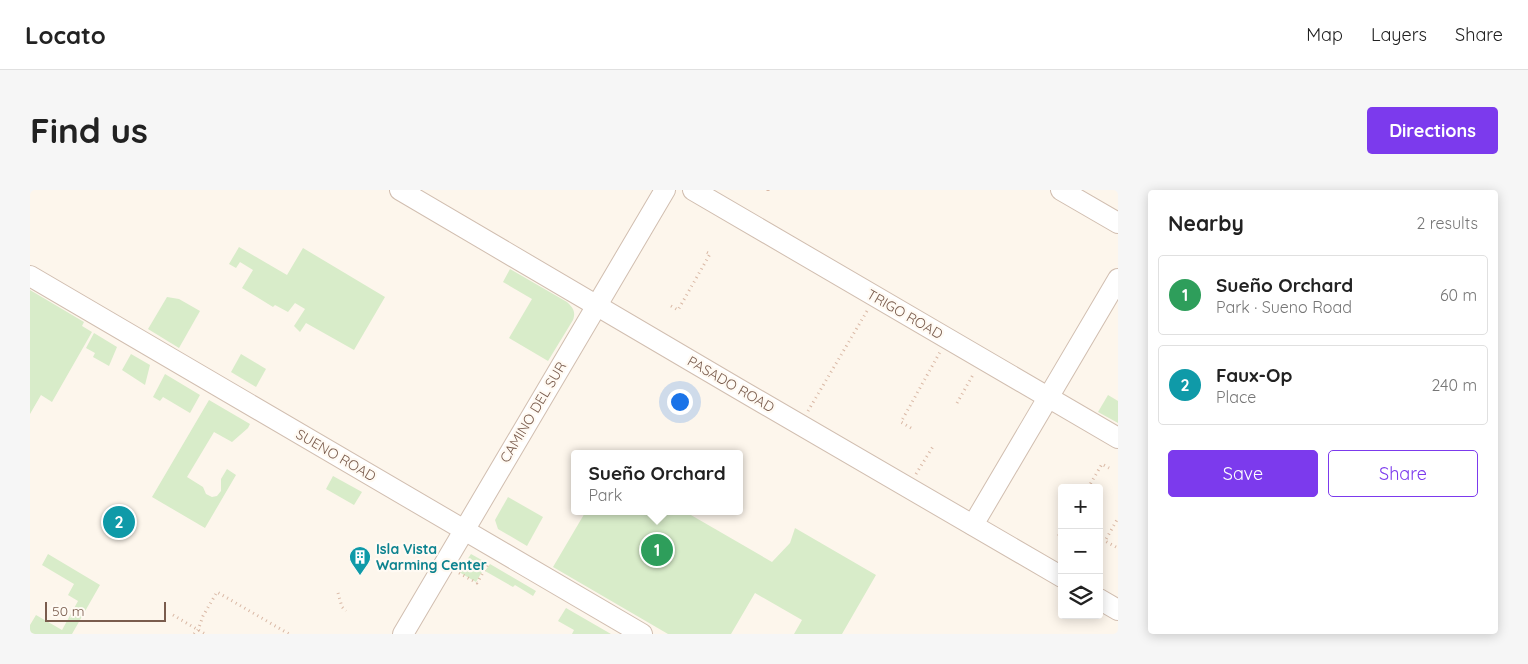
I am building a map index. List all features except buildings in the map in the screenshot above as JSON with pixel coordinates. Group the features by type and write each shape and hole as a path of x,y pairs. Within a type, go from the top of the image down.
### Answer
{"street":[{"name":"PASADO ROAD","path":"400,190 1058,575"},
{"name":"CAMINO DEL SUR","path":"403,634 665,190"},
{"name":"TRIGO ROAD","path":"693,190 1118,438"},
{"path":"1061,190 1118,223"},
{"name":"SUENO ROAD","path":"30,276 642,634"},
{"path":"973,525 1118,279"},
{"path":"1103,601 1118,610"}],"path":[{"path":"768,190 768,195"},
{"path":"671,306 678,310 710,254 704,251"},
{"path":"800,424 869,308"},
{"path":"911,428 901,422 941,352"},
{"path":"958,403 975,372"},
{"path":"908,487 934,445"},
{"path":"1090,484 1102,464 1110,468"},
{"path":"1116,547 1105,541 1118,518"},
{"path":"459,573 477,583 490,561"},
{"path":"194,634 198,630 203,616 217,592 289,634"},
{"path":"338,593 342,607 346,611"},
{"path":"173,615 206,634"}],"green space":[{"path":"239,247 287,275 303,248 385,297 354,350 306,323 300,332 294,326 305,309 295,303 288,312 275,305 273,307 242,288 253,270 240,262 236,268 229,264"},
{"path":"510,269 567,302 573,310 573,320 548,361 509,338 532,299 503,282"},
{"path":"30,290 84,322 82,326 92,332 52,402 41,395 30,414"},
{"path":"167,297 179,299 200,311 179,348 148,329"},
{"path":"94,333 117,347 109,366 93,357 95,353 86,348"},
{"path":"131,354 150,365 145,385 122,370"},
{"path":"241,354 266,369 256,387 231,372"},
{"path":"165,374 200,395 190,413 163,397 160,401 153,397"},
{"path":"1108,395 1118,401 1118,423 1098,412"},
{"path":"209,400 250,424 232,442 214,432 187,477 203,487 206,494 212,497 217,496 221,491 221,479 227,469 236,475 205,528 152,497"},
{"path":"333,476 362,492 354,505 326,489"},
{"path":"508,497 543,517 527,546 498,529 495,520"},
{"path":"584,515 691,515 772,562 790,543 795,528 876,575 842,634 794,634 802,620 755,593 731,634 668,634 553,567"},
{"path":"48,554 100,585 72,634 30,633 30,625 36,615 62,630 78,601 68,595 74,584 42,565"},
{"path":"471,554 487,563 476,582 459,572"},
{"path":"490,564 536,591 533,596 485,571"},
{"path":"566,608 611,634 572,634 574,630 558,621"}],"place":[{"name":"Faux-Op","path":"119,522"},
{"name":"Sueño Orchard","path":"657,550"},
{"name":"Isla Vista Warming Center","path":"360,576"}]}
